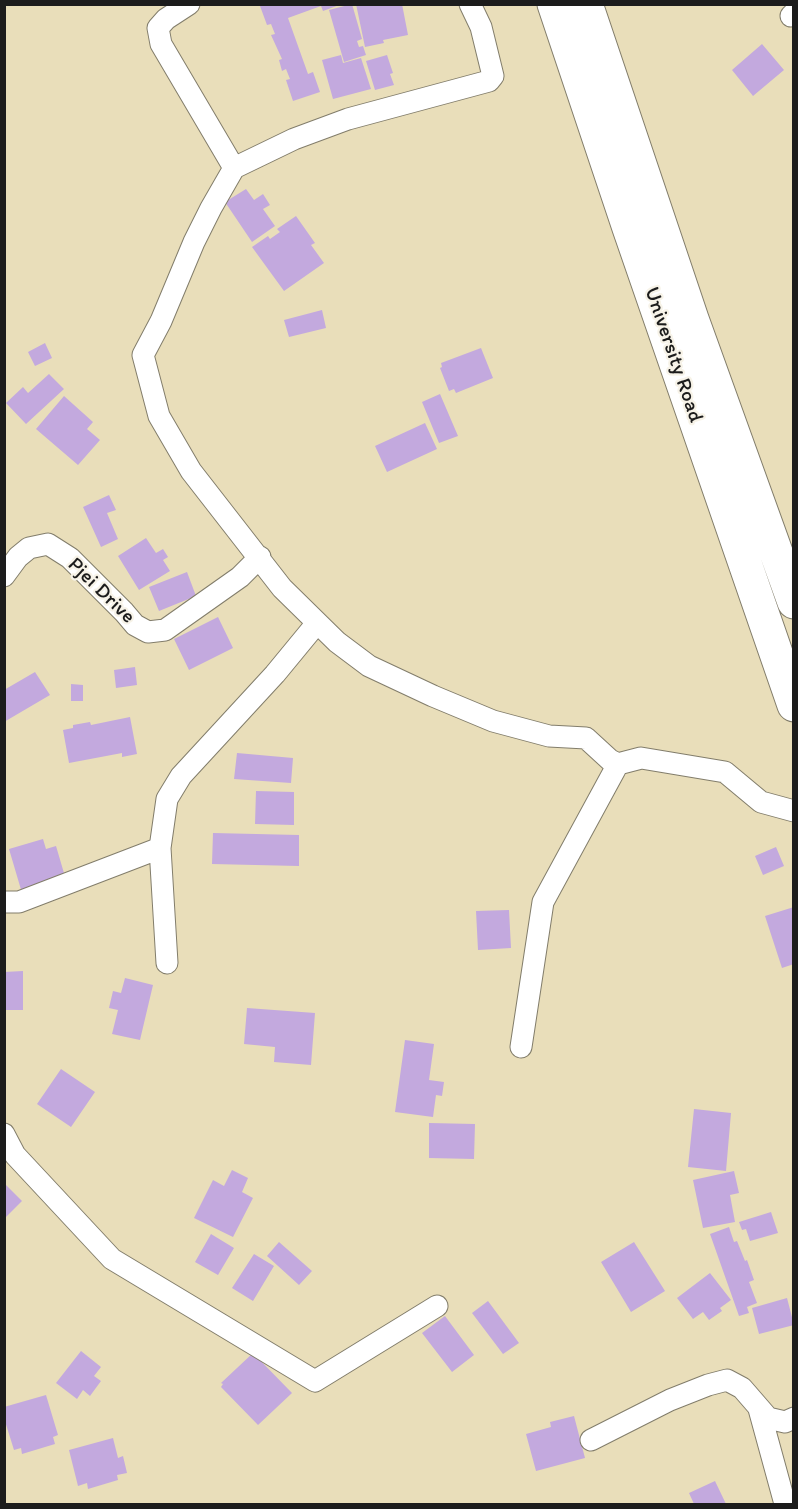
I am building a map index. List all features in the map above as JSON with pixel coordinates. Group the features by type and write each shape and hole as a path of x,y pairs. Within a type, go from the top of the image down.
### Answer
{"highway":[{"name":"University Road","path":"554,4 794,705"},
{"name":"University Road","path":"586,4 692,318 794,603"}],"street":[{"path":"189,4 158,28 161,44 234,168"},
{"path":"470,4 481,27 493,76 489,81 348,119 294,140 234,168 198,234 161,321 143,355 159,416 191,471 282,588 336,642 369,666 493,721 549,736 586,738 610,760 618,764 641,758 725,772 761,802 794,811"},
{"name":"Pjei Drive","path":"4,576 18,557 29,548 48,544 70,558 135,625 148,632 165,630 240,577 260,557"},
{"path":"167,963 160,848 167,799 180,776 275,674 317,623"},
{"path":"521,1047 543,902 618,764"},
{"path":"4,902 18,902 160,848"},
{"path":"4,1134 15,1155 112,1259 315,1381 437,1306"},
{"path":"591,1440 670,1400 727,1380 742,1388 768,1418 786,1422 794,1418"},
{"path":"759,1409 785,1504"}],"building":[{"path":"264,4 342,4 323,11 321,6 288,18 308,74 313,72 320,92 293,101 286,80 290,79 286,69 282,71 279,60 282,59 271,35 275,34 271,24 267,25 260,6"},
{"path":"352,4 362,39 357,41 359,47 363,46 366,55 344,62 329,10"},
{"path":"356,4 402,4 408,35 383,40 384,43 365,47"},
{"path":"762,44 784,70 753,96 732,70"},
{"path":"341,55 343,63 361,58 371,89 333,99 322,60"},
{"path":"387,55 394,85 375,90 366,61"},
{"path":"246,189 254,200 263,194 270,205 263,209 275,226 252,242 225,202"},
{"path":"296,216 315,243 311,245 324,263 284,291 252,247 268,236 270,239 280,232 277,229"},
{"path":"322,310 326,328 289,337 284,320"},
{"path":"45,343 52,358 35,366 28,352"},
{"path":"481,348 493,378 456,393 454,389 449,391 440,368 441,363"},
{"path":"49,374 64,389 26,424 6,403 23,387 28,393"},
{"path":"440,394 458,436 439,443 422,402"},
{"path":"64,396 93,422 87,429 100,440 78,465 36,429"},
{"path":"425,423 437,449 387,472 375,446"},
{"path":"109,495 116,510 107,513 118,539 101,547 83,507"},
{"path":"146,538 156,553 163,549 168,557 163,560 170,571 139,590 118,556"},
{"path":"187,572 196,596 159,611 149,587"},
{"path":"218,617 233,648 189,670 174,639"},
{"path":"135,667 137,685 116,688 114,670"},
{"path":"35,672 50,695 4,722 4,690"},
{"path":"71,684 83,685 83,701 71,701"},
{"path":"130,717 137,754 122,757 122,753 69,763 63,730 73,728 73,725 90,722 91,725"},
{"path":"237,753 293,758 291,783 234,779"},
{"path":"256,791 294,792 294,825 255,824"},
{"path":"213,833 299,835 299,866 212,864"},
{"path":"43,839 46,849 56,846 66,880 22,893 9,849"},
{"path":"776,847 784,866 763,875 755,856"},
{"path":"794,907 794,964 782,968 765,916"},
{"path":"509,910 511,948 478,950 476,911"},
{"path":"23,971 23,1010 4,1010 4,972"},
{"path":"125,978 153,985 140,1040 112,1034 118,1010 109,1008 113,991 121,993"},
{"path":"247,1008 315,1013 311,1065 274,1062 275,1047 244,1044"},
{"path":"405,1040 434,1044 429,1080 444,1082 442,1096 436,1095 433,1117 395,1112"},
{"path":"61,1069 95,1092 71,1127 37,1104"},
{"path":"694,1109 731,1113 726,1171 688,1167"},
{"path":"429,1123 475,1124 474,1159 429,1158"},
{"path":"232,1170 248,1178 242,1192 253,1198 233,1237 194,1218 213,1180 224,1186"},
{"path":"734,1171 739,1193 730,1195 735,1222 703,1228 693,1180"},
{"path":"4,1183 22,1201 4,1219"},
{"path":"771,1212 778,1233 750,1241 746,1229 742,1230 739,1222"},
{"path":"729,1227 734,1242 737,1241 745,1261 747,1260 754,1280 749,1282 757,1303 747,1307 749,1313 739,1316 710,1234"},
{"path":"211,1234 234,1248 218,1275 195,1262"},
{"path":"279,1242 312,1271 299,1285 267,1256"},
{"path":"634,1242 665,1291 631,1312 601,1262"},
{"path":"254,1254 274,1266 253,1301 232,1288"},
{"path":"710,1273 731,1300 720,1308 722,1311 709,1320 703,1312 693,1319 677,1298"},
{"path":"787,1298 794,1325 759,1334 752,1308"},
{"path":"488,1301 519,1343 503,1354 472,1313"},
{"path":"445,1316 474,1355 452,1372 422,1333"},
{"path":"81,1351 101,1367 94,1376 101,1381 90,1396 83,1390 77,1399 56,1383"},
{"path":"253,1353 292,1393 258,1425 221,1387 223,1384 221,1383"},
{"path":"46,1395 58,1435 53,1437 55,1444 22,1454 21,1448 14,1450 4,1418 4,1407"},
{"path":"574,1416 585,1458 536,1471 526,1434 551,1427 550,1422"},
{"path":"113,1438 118,1458 123,1456 127,1473 117,1475 118,1480 88,1489 87,1483 78,1486 69,1450"},
{"path":"715,1481 726,1504 694,1504 689,1493"}]}
